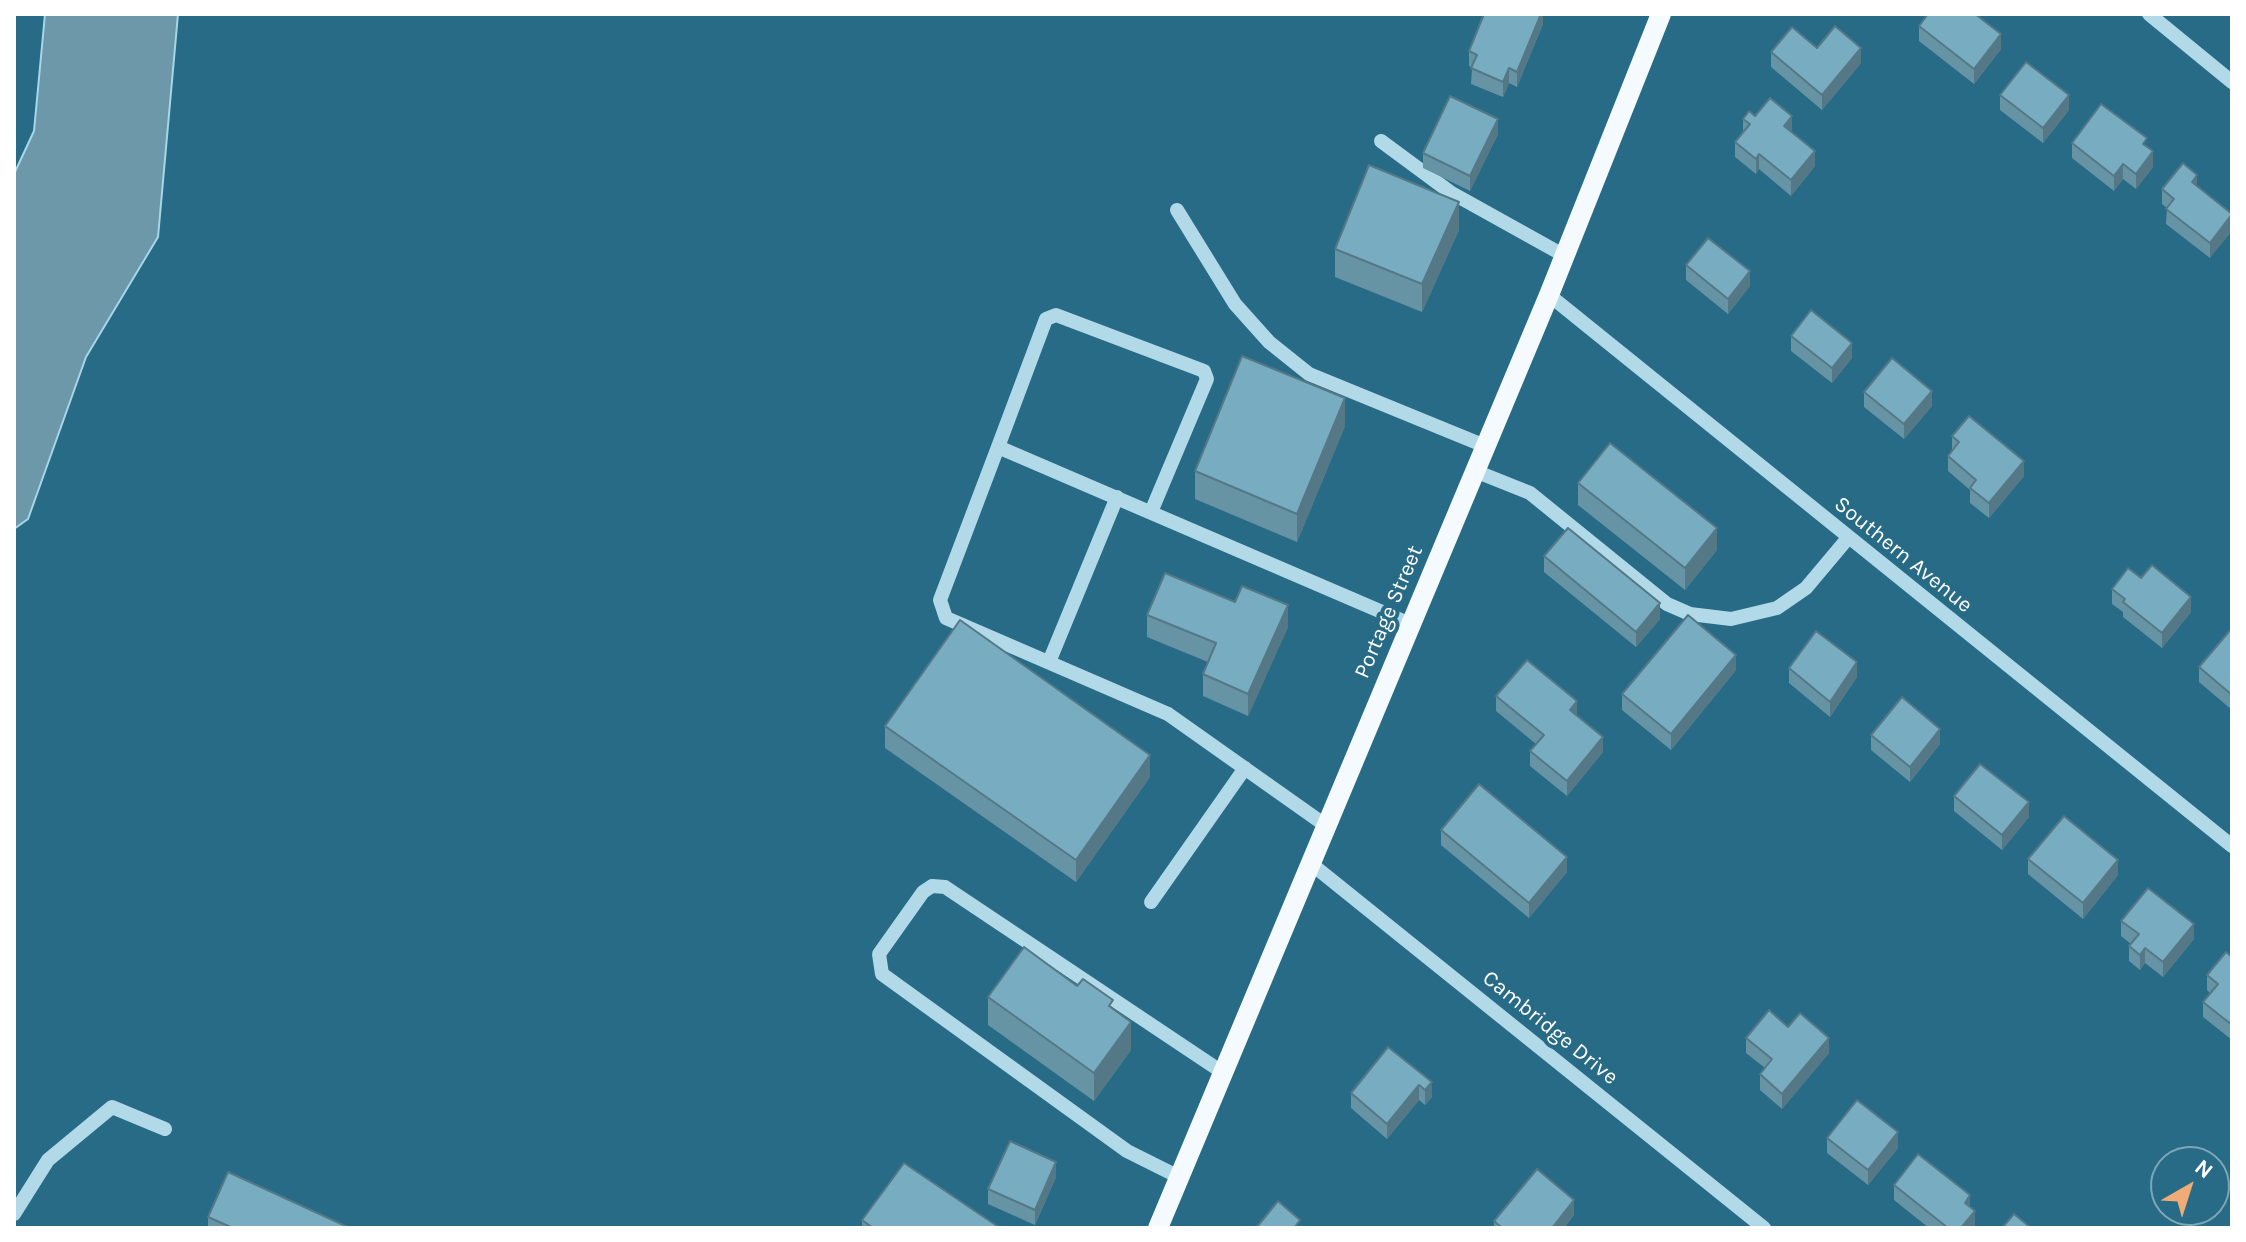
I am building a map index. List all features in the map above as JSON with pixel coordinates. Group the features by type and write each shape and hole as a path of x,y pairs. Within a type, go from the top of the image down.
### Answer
{"main road":[{"name":"Portage Street","path":"1158,1228 1549,295 1661,14"}],"street":[{"path":"2149,14 2232,82"},
{"path":"1381,141 1450,192 1565,256"},
{"path":"1177,210 1235,304 1269,342 1309,374 1485,446"},
{"name":"Southern Avenue","path":"1549,295 2232,846"},
{"path":"1151,512 1207,379 1204,371 1056,315 1046,319 940,600 946,618 1168,714 1325,825"},
{"path":"998,447 1410,624"},
{"path":"1475,471 1530,493 1667,604 1690,614 1731,619 1777,608 1806,588 1848,538"},
{"path":"1049,662 1117,497"},
{"path":"1151,902 1245,768"},
{"name":"Cambridge Drive","path":"1309,862 1764,1228"},
{"path":"1179,1177 1127,1151 882,974 878,964 879,954 923,892 932,886 945,887 1222,1072"},
{"path":"14,1214 48,1160 112,1107 165,1129"}],"water":[{"path":"45,14 178,14 158,237 86,357 28,519 14,529 14,174 34,131"}],"building":[{"path":"1484,14 1541,14 1517,72 1509,68 1503,82 1471,68 1477,55 1469,51"},
{"path":"1928,14 1975,14 2001,34 1974,69 1919,26"},
{"path":"1835,26 1861,48 1822,95 1771,52 1792,27 1817,48"},
{"path":"2026,62 2069,95 2043,128 2000,95"},
{"path":"1450,96 1498,119 1470,176 1423,153"},
{"path":"1770,98 1792,116 1784,126 1815,151 1791,180 1759,154 1756,159 1735,142 1750,124 1743,119 1749,111 1755,116"},
{"path":"2101,104 2147,138 2143,144 2153,151 2136,174 2123,164 2114,176 2072,143"},
{"path":"2183,163 2197,175 2192,182 2232,214 2210,243 2166,209 2174,199 2162,189"},
{"path":"1369,165 1459,202 1422,284 1335,249"},
{"path":"1708,238 1750,271 1728,299 1686,265"},
{"path":"1811,310 1852,343 1832,368 1791,336"},
{"path":"1242,356 1345,398 1297,514 1195,471"},
{"path":"1892,358 1932,391 1904,424 1864,392"},
{"path":"1969,416 2024,461 1989,503 1970,488 1976,480 1948,456 1959,442 1952,436"},
{"path":"1610,443 1717,528 1685,568 1578,483"},
{"path":"1568,528 1660,603 1636,632 1544,556"},
{"path":"2152,565 2191,597 2162,633 2123,602 2125,599 2112,589 2128,568 2141,578"},
{"path":"1165,573 1235,602 1242,586 1288,605 1248,694 1203,674 1216,643 1147,615"},
{"path":"1688,615 1736,655 1671,734 1622,694"},
{"path":"960,620 1150,755 1076,860 885,726"},
{"path":"2232,628 2232,695 2199,667"},
{"path":"1816,631 1857,662 1830,702 1789,668"},
{"path":"1527,660 1577,701 1570,710 1603,737 1567,781 1530,751 1544,735 1496,696"},
{"path":"1902,697 1940,729 1910,767 1871,735"},
{"path":"1980,764 2029,802 2002,835 1954,796"},
{"path":"1479,784 1567,857 1529,903 1441,830"},
{"path":"2064,816 2118,860 2083,903 2028,859"},
{"path":"2148,888 2194,924 2163,962 2145,948 2140,955 2129,946 2139,934 2121,921"},
{"path":"1024,947 1077,986 1083,979 1113,1000 1109,1006 1131,1022 1094,1073 988,997"},
{"path":"2226,952 2232,957 2232,1025 2203,1002 2218,984 2207,975"},
{"path":"1769,1010 1788,1027 1800,1013 1829,1038 1782,1094 1760,1074 1772,1059 1746,1038"},
{"path":"1388,1047 1432,1082 1425,1090 1419,1085 1387,1124 1351,1093"},
{"path":"1857,1100 1898,1132 1868,1170 1827,1138"},
{"path":"1010,1141 1056,1162 1035,1210 988,1189"},
{"path":"1918,1154 1970,1195 1965,1203 1975,1211 1961,1228 1948,1228 1894,1185"},
{"path":"904,1163 1000,1228 873,1228 862,1220"},
{"path":"1537,1169 1574,1200 1552,1228 1502,1228 1494,1221"},
{"path":"228,1172 350,1228 233,1228 208,1217"},
{"path":"1278,1201 1300,1220 1294,1228 1256,1228"},
{"path":"2014,1214 2031,1228 2002,1228"}]}
